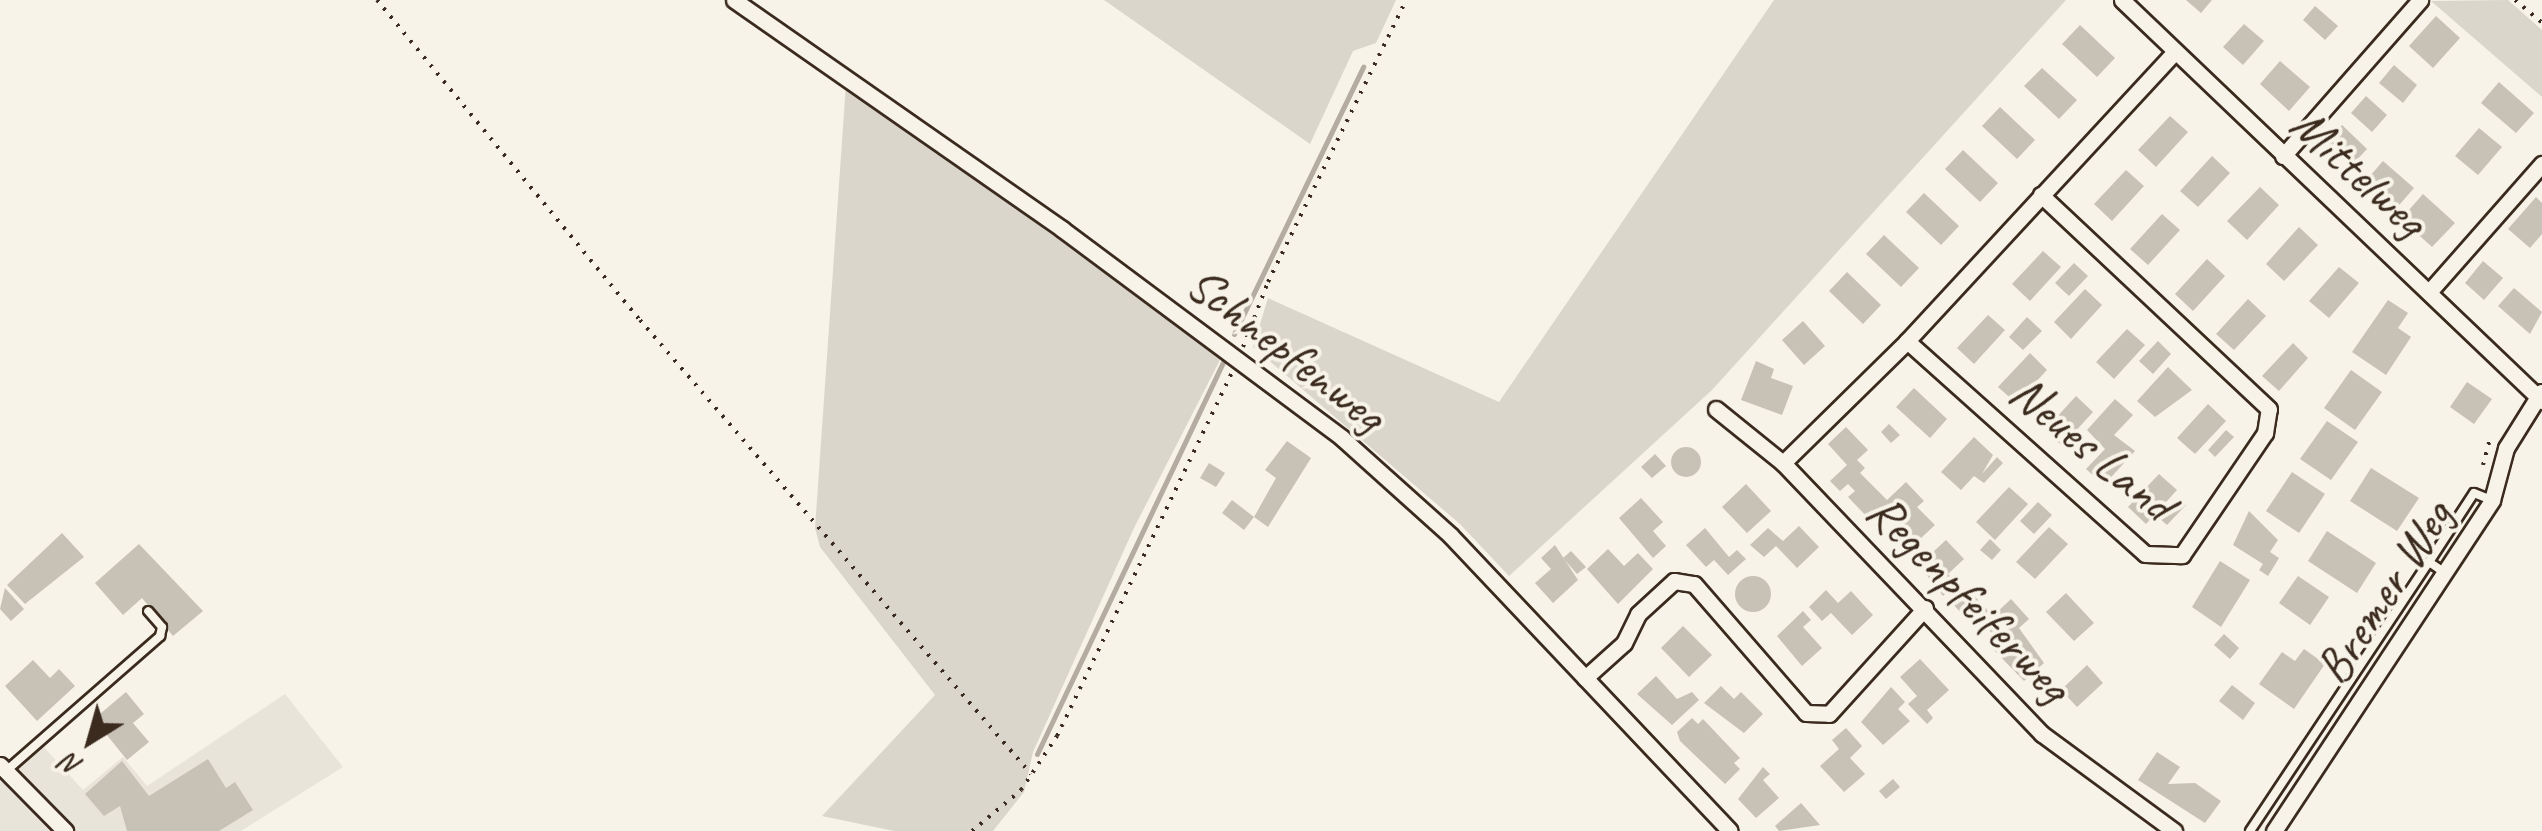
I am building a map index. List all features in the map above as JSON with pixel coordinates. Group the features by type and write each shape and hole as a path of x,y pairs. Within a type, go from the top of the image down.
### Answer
{"street":[{"name":"Schnepfenweg","path":"734,0 1342,438 1450,536 1730,831"},
{"path":"2283,156 2420,0"},
{"name":"Mittelweg","path":"2131,3 2175,52 2198,66 2283,156 2540,396"},
{"path":"1783,463 1908,341 2175,52"},
{"path":"2429,292 2542,164"},
{"name":"Neues Land","path":"1908,341 2144,554 2182,555 2266,433 2269,409 2041,195"},
{"name":"Bremer Weg","path":"2274,831 2492,500 2506,448 2540,396"},
{"name":"Regenpfeiferweg","path":"1716,408 1783,463 2042,734 2174,831"},
{"path":"1584,678 1624,643 1638,614 1674,582 1694,584 1806,713 1829,714 1868,678 1881,652 1925,608"},
{"path":"3,768 65,831"}],"lane":[{"path":"2250,831 2474,493 2492,500"},
{"path":"2429,562 2444,572"},
{"path":"3,768 160,636 162,627 148,612"},
{"path":"2352,678 2368,688"}],"path":[{"path":"377,0 640,320 1031,774"},
{"path":"972,831 1031,774 1057,736 1238,360 1268,282 1406,0"},
{"path":"2516,0 2542,23"}],"shaded area":[{"path":"1104,0 1396,0 1376,43 1353,51 1310,144"},
{"path":"1774,0 2066,0 1712,390 1509,576 1460,524 1253,347 1268,298 1499,402"},
{"path":"2508,0 2542,30 2542,97 2431,1"},
{"path":"846,84 1221,358 1134,528 1033,752 1024,792 993,831 894,831 822,816 935,695 820,547 815,528"},
{"path":"285,694 343,767 241,831 0,831 0,775 4,778 43,746 83,790 123,757 147,786"}],"building":[{"path":"2186,0 2212,0 2201,13"},
{"path":"2315,6 2338,26 2325,40 2303,20"},
{"path":"2436,16 2460,38 2433,68 2409,46"},
{"path":"2244,24 2264,41 2243,65 2223,47"},
{"path":"2080,25 2115,58 2097,77 2062,44"},
{"path":"2280,61 2310,87 2289,111 2260,84"},
{"path":"2394,65 2417,85 2403,103 2379,83"},
{"path":"2042,68 2077,100 2059,119 2024,86"},
{"path":"2499,82 2534,113 2516,133 2481,103"},
{"path":"2366,96 2387,115 2372,132 2351,113"},
{"path":"2000,107 2035,140 2017,159 1982,126"},
{"path":"2170,116 2188,132 2156,167 2138,150"},
{"path":"2342,125 2367,149 2352,165 2327,141"},
{"path":"2479,128 2502,147 2478,175 2455,156"},
{"path":"1963,150 1998,183 1980,202 1945,169"},
{"path":"2212,156 2230,173 2198,207 2180,191"},
{"path":"2383,161 2414,188 2394,211 2363,184"},
{"path":"2126,170 2144,186 2112,221 2094,204"},
{"path":"2260,187 2279,205 2247,240 2227,221"},
{"path":"1924,193 1959,226 1941,245 1906,212"},
{"path":"2423,194 2455,223 2432,247 2401,219"},
{"path":"2536,197 2542,203 2542,234 2530,248 2508,229"},
{"path":"2162,214 2180,230 2148,265 2130,249"},
{"path":"2299,227 2318,245 2284,281 2266,264"},
{"path":"1884,235 1919,268 1901,287 1866,254"},
{"path":"2043,251 2061,267 2030,301 2012,284"},
{"path":"2207,259 2225,276 2193,311 2175,294"},
{"path":"2483,261 2503,278 2484,300 2465,283"},
{"path":"2074,263 2088,276 2069,296 2055,283"},
{"path":"2339,267 2359,283 2329,318 2309,301"},
{"path":"1847,272 1881,305 1863,324 1829,291"},
{"path":"2514,288 2542,312 2530,334 2498,306"},
{"path":"2085,289 2102,305 2071,339 2054,322"},
{"path":"2248,299 2266,316 2234,350 2216,334"},
{"path":"2388,300 2408,313 2398,328 2411,337 2386,375 2352,352"},
{"path":"1988,315 2005,330 1974,364 1957,348"},
{"path":"2027,317 2042,331 2023,350 2009,337"},
{"path":"1803,321 1825,346 1804,365 1782,340"},
{"path":"2127,329 2145,345 2114,379 2096,362"},
{"path":"2158,341 2171,354 2153,374 2139,361"},
{"path":"2293,343 2308,358 2279,391 2262,376"},
{"path":"2030,353 2047,370 2016,403 1998,387"},
{"path":"1756,361 1774,369 1771,378 1793,386 1782,415 1741,400"},
{"path":"2168,367 2192,390 2155,417 2137,401"},
{"path":"2351,370 2382,392 2355,430 2324,408"},
{"path":"2467,382 2492,399 2474,424 2450,407"},
{"path":"1914,388 1947,419 1930,438 1896,407"},
{"path":"2076,396 2093,412 2062,446 2045,430"},
{"path":"2115,399 2133,415 2114,435 2135,451 2104,485 2086,469 2105,449 2087,430"},
{"path":"2208,404 2226,421 2195,454 2177,438"},
{"path":"2327,421 2358,442 2331,480 2300,459"},
{"path":"1889,424 1900,435 1891,443 1881,432"},
{"path":"1846,427 1868,450 1857,460 1865,468 1860,473 1887,500 1906,482 1924,501 1917,507 1935,525 1906,552 1887,532 1906,514 1898,506 1871,521 1848,497 1855,491 1848,484 1840,491 1830,481 1847,465 1828,444"},
{"path":"2226,430 2234,437 2215,457 2208,450"},
{"path":"1974,437 1993,455 1982,474 1997,457 2003,463 1984,483 1974,476 1961,490 1941,472"},
{"path":"1287,441 1311,458 1268,527 1254,517 1276,478 1265,470"},
{"path":"1686,447 1697,451 1701,462 1697,473 1686,477 1675,473 1671,462 1675,451"},
{"path":"1655,454 1666,466 1652,478 1641,467"},
{"path":"1209,463 1225,473 1216,487 1200,478"},
{"path":"2371,468 2419,498 2397,531 2350,501"},
{"path":"2292,472 2325,494 2299,533 2266,511"},
{"path":"2159,474 2177,490 2146,524 2128,507"},
{"path":"1746,484 1771,511 1747,533 1722,507"},
{"path":"2009,487 2028,504 1995,540 1976,522"},
{"path":"1641,498 1663,522 1653,531 1666,546 1653,558 1619,518"},
{"path":"2179,498 2186,505 2167,525 2159,518"},
{"path":"1232,500 1254,517 1244,530 1222,513"},
{"path":"2038,502 2052,515 2034,534 2020,521"},
{"path":"2249,511 2278,540 2270,552 2279,558 2268,576 2259,570 2263,564 2233,545"},
{"path":"1799,526 1819,547 1797,568 1776,546 1764,557 1750,545 1768,528 1783,541"},
{"path":"2049,527 2068,544 2035,579 2016,562"},
{"path":"1705,528 1729,557 1737,550 1746,559 1728,575 1714,560 1706,567 1686,545"},
{"path":"2327,531 2376,563 2357,593 2308,561"},
{"path":"62,533 84,557 25,604 7,585"},
{"path":"1990,539 2001,550 1992,560 1980,550"},
{"path":"1946,540 1964,559 1948,574 1957,583 1943,596 1919,565"},
{"path":"139,544 203,611 173,636 142,598 123,615 95,583"},
{"path":"1555,545 1578,580 1553,603 1535,583 1551,569 1541,558"},
{"path":"1608,549 1624,566 1638,553 1653,569 1618,604 1587,569"},
{"path":"1571,551 1586,567 1577,574 1563,558"},
{"path":"2220,561 2250,580 2221,627 2192,607"},
{"path":"1753,576 1765,582 1771,594 1765,606 1753,612 1741,606 1735,594 1741,582"},
{"path":"2298,576 2329,597 2310,625 2279,603"},
{"path":"1966,587 1993,616 2011,599 2029,619 2019,628 2044,663 2024,681 1994,650 2011,634 2002,624 1992,633 1984,625 1978,631 1951,602"},
{"path":"5,588 24,609 11,621 0,609"},
{"path":"1826,590 1838,603 1851,591 1873,615 1852,635 1831,613 1822,621 1809,607"},
{"path":"2066,593 2094,623 2074,641 2046,612"},
{"path":"1803,611 1811,620 1803,627 1822,648 1802,666 1777,636"},
{"path":"1683,626 1712,655 1689,677 1661,648"},
{"path":"2224,634 2239,648 2230,659 2214,645"},
{"path":"2304,649 2325,664 2294,709 2259,684 2282,652 2295,661"},
{"path":"1920,659 1949,690 1927,710 1933,718 1927,724 1908,704 1917,696 1900,677"},
{"path":"33,660 50,678 59,669 75,686 37,721 5,686"},
{"path":"2087,665 2103,683 2077,707 2061,690"},
{"path":"1656,676 1677,699 1692,692 1699,700 1672,725 1637,694"},
{"path":"2232,685 2255,703 2243,720 2219,701"},
{"path":"1721,686 1734,699 1741,692 1763,714 1744,733 1704,703"},
{"path":"1891,687 1905,702 1898,709 1910,721 1883,745 1861,722"},
{"path":"126,692 144,714 133,723 149,742 127,760 94,719"},
{"path":"1692,718 1698,724 1703,719 1740,758 1734,763 1740,769 1725,784 1680,741 1677,732"},
{"path":"1846,728 1862,746 1850,758 1865,774 1844,792 1820,766 1839,749 1832,740"},
{"path":"2157,752 2180,767 2168,784 2195,783 2221,801 2205,823 2138,780"},
{"path":"208,759 226,788 235,782 253,810 219,831 127,831 120,806 104,816 85,794 122,761 149,796"},
{"path":"1763,767 1770,774 1763,780 1779,798 1756,818 1738,799"},
{"path":"1893,779 1900,787 1886,799 1879,791"},
{"path":"1801,803 1820,825 1779,831 1775,826"}],"waterway":[{"path":"1234,334 1363,67"},
{"path":"1037,754 1225,358"}]}
